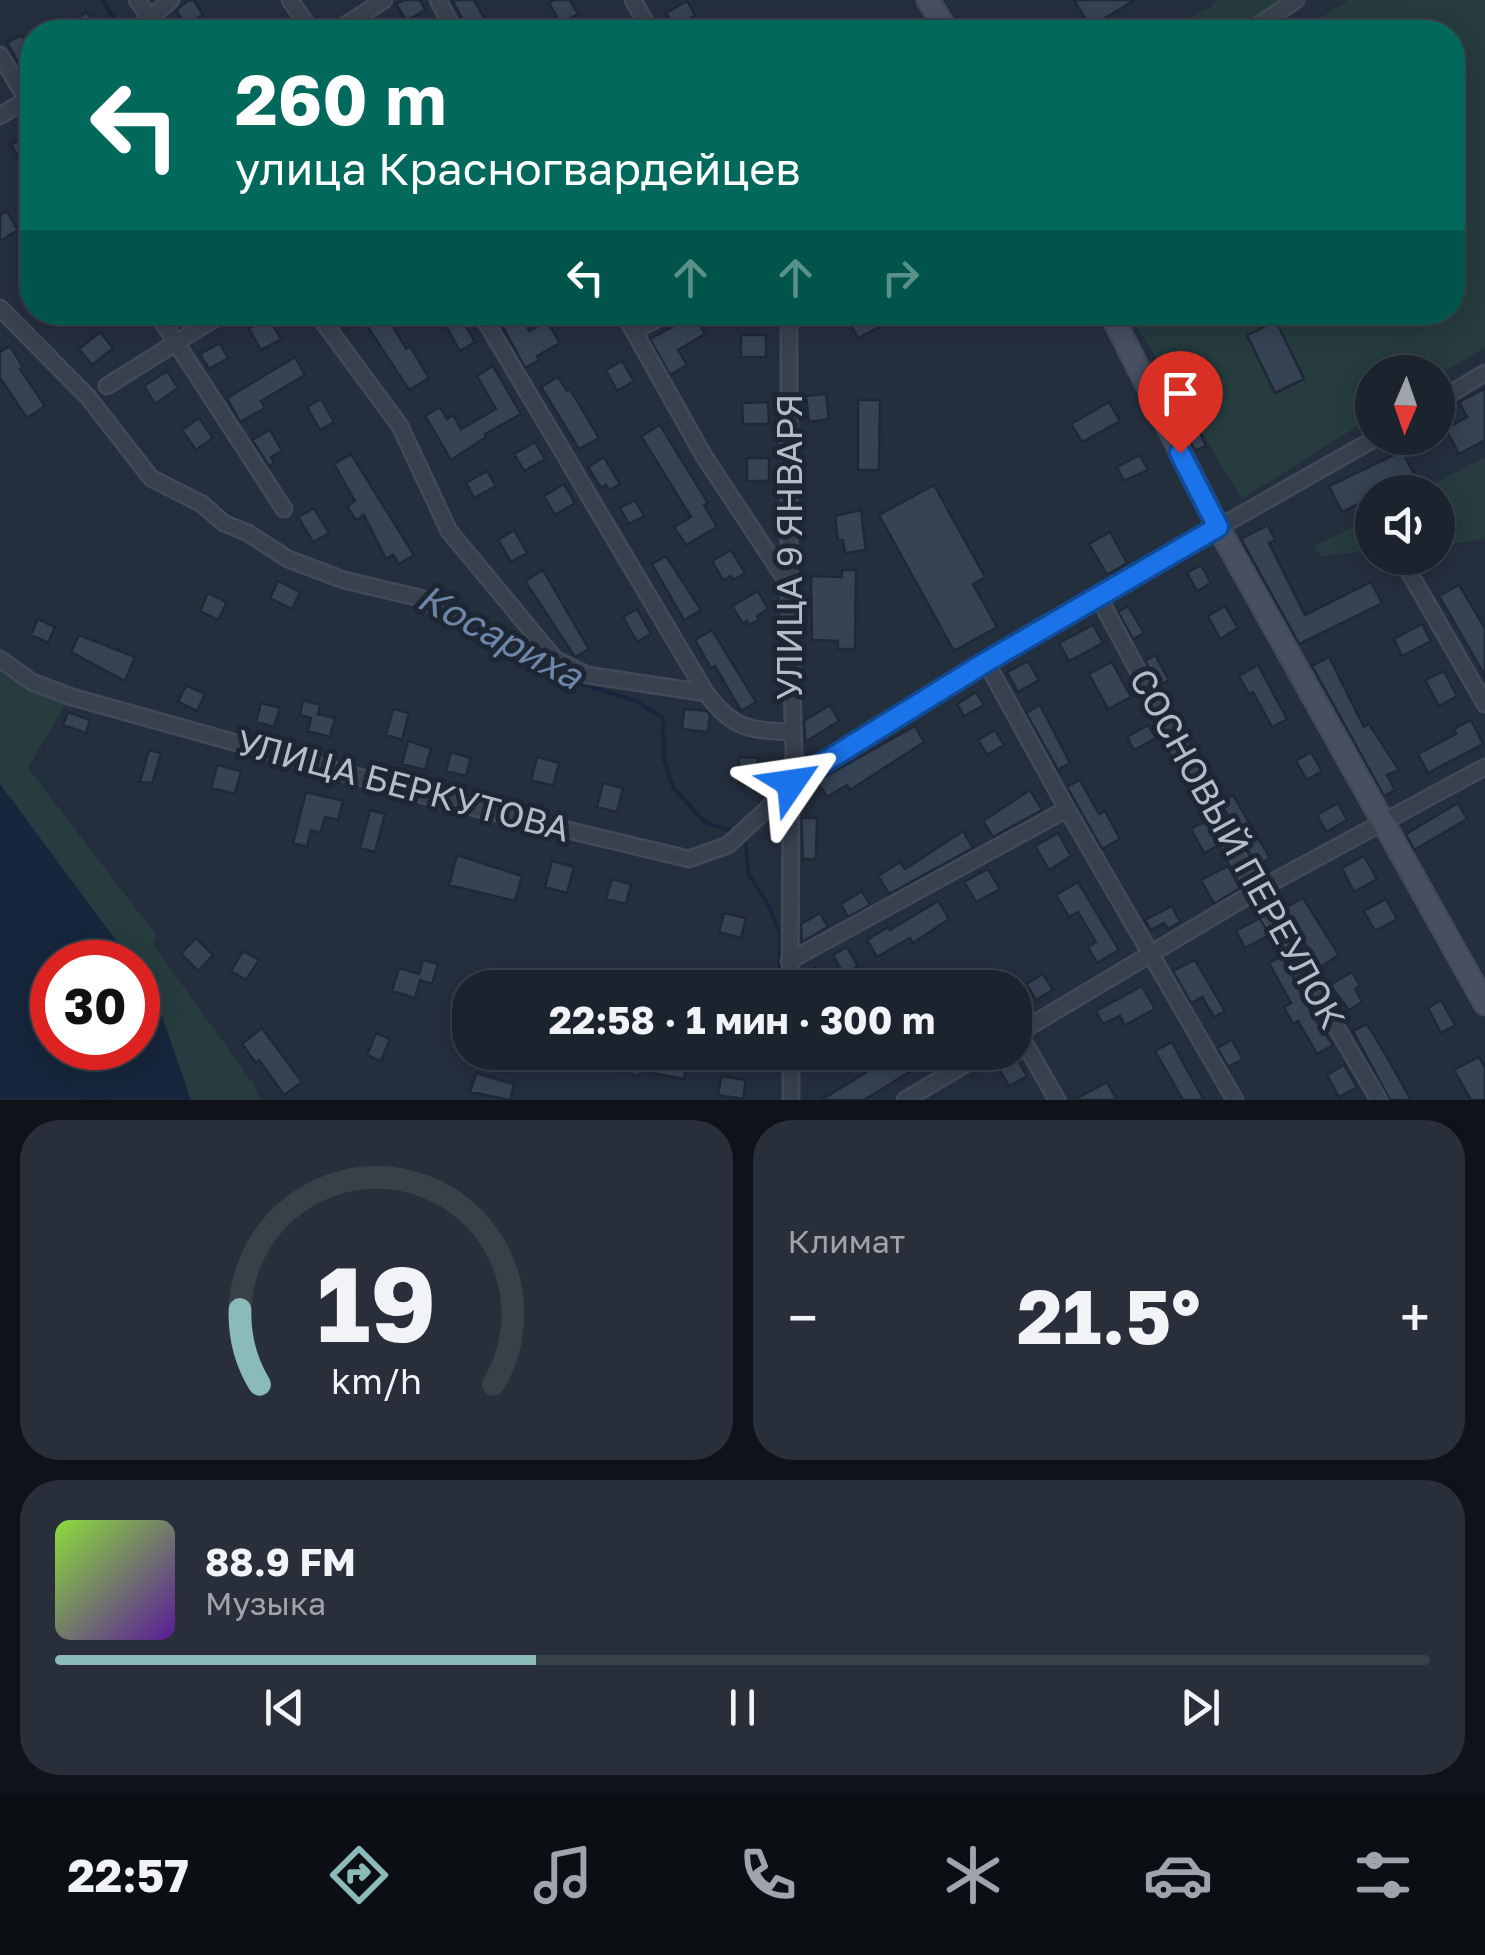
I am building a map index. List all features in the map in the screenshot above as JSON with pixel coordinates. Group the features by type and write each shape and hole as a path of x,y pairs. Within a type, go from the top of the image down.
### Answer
{"street":[{"path":"138,0 154,20"},
{"path":"146,20 171,0"},
{"path":"353,20 384,0"},
{"path":"1266,20 1296,0"},
{"path":"0,54 20,84"},
{"path":"0,308 88,397 152,478 202,504 224,522 288,559 344,580 420,598 516,648"},
{"path":"164,325 284,509"},
{"path":"107,386 204,325"},
{"path":"326,325 400,426 450,531 555,659 587,675 706,693"},
{"path":"488,325 706,693 738,726 791,732"},
{"path":"631,325 704,456 789,585"},
{"path":"634,331 645,325"},
{"name":"УЛИЦА 9 ЯНВАРЯ","path":"789,325 794,764 790,970"},
{"path":"1117,325 1218,527 1485,1004"},
{"path":"1455,391 1485,372"},
{"name":"УЛИЦА БЕРКУТОВА","path":"0,658 32,682 72,697 438,799 690,859 728,845 791,783 986,662 1355,450"},
{"path":"1411,575 1485,704"},
{"name":"СОСНОВЫЙ ПЕРЕУЛОК","path":"1098,596 1256,891 1379,1100"},
{"path":"986,662 1235,1100"},
{"path":"1032,1025 1256,891 1485,767"},
{"path":"790,960 1067,810"},
{"path":"1032,1059 1057,1100"},
{"path":"790,1070 791,1100"},
{"path":"905,1100 956,1070"}],"green space":[{"path":"1217,0 1280,0 1251,20 1185,20 1212,7"},
{"path":"1348,0 1485,0 1485,347 1455,366 1455,355 1355,355 1355,428 1242,499 1136,325 1465,325 1465,20 1317,20"},
{"path":"1485,457 1485,539 1455,543 1455,475 1451,475"},
{"path":"1355,526 1355,553 1321,556 1314,546"},
{"path":"0,666 31,689 66,704 28,768 156,935 154,940 116,940 0,784"},
{"path":"160,954 254,1085 260,1100 191,1100 160,1011"}],"water":[{"path":"0,784 116,940 30,940 30,1070 160,1070 160,1011 191,1100 0,1100"}],"building":[{"path":"194,0 203,15 182,20 176,10"},
{"path":"420,0 425,10 405,20 396,4"},
{"path":"452,0 474,0 485,20 463,20"},
{"path":"570,0 578,14 559,20 549,3"},
{"path":"1074,0 1135,0 1102,20 1086,20"},
{"path":"687,1 695,15 687,20 670,20 666,13"},
{"path":"87,12 91,20 74,20"},
{"path":"20,36 20,66 7,43"},
{"path":"20,140 20,160 11,145"},
{"path":"7,211 18,230 0,241 0,215"},
{"path":"273,325 281,339 261,350 249,329"},
{"path":"367,325 392,325 406,349 410,346 429,378 409,390"},
{"path":"465,325 475,342 460,351 446,326"},
{"path":"502,325 526,325 529,331 549,325 560,343 525,368"},
{"path":"676,325 700,325 705,334 678,350 687,365 670,375 650,339"},
{"path":"851,325 881,326 858,338"},
{"path":"1268,325 1278,325 1304,379 1275,393 1247,335"},
{"path":"100,332 113,348 92,365 79,349"},
{"path":"741,335 766,335 766,357 741,357"},
{"path":"220,343 228,358 209,369 200,354"},
{"path":"10,346 45,406 27,418 0,378 0,352"},
{"path":"295,357 305,375 261,401 265,408 240,422 227,398"},
{"path":"622,361 634,381 617,391 606,370"},
{"path":"493,366 521,414 485,434 451,460 425,416 440,407 447,419 453,415 461,429 496,409 477,376"},
{"path":"167,371 178,388 155,404 144,386"},
{"path":"558,377 567,391 570,389 599,438 579,449 541,387"},
{"path":"1178,387 1206,446 1195,451 1166,393"},
{"path":"1485,388 1485,440 1459,454 1455,424 1467,417 1459,402"},
{"path":"826,394 829,419 809,422 806,396"},
{"path":"321,399 334,422 320,430 307,407"},
{"path":"858,400 880,400 879,470 858,470"},
{"path":"768,402 769,424 743,424 742,403"},
{"path":"1109,402 1120,421 1082,442 1071,424"},
{"path":"199,418 213,438 196,450 182,430"},
{"path":"660,425 708,503 704,505 717,527 686,545 674,527 691,517 641,436"},
{"path":"270,430 282,451 271,457 274,463 269,466 252,440"},
{"path":"535,442 545,459 524,471 514,454"},
{"path":"351,454 414,555 399,564 393,555 386,559 364,515 356,520 347,506 355,501 334,464"},
{"path":"1140,455 1148,470 1124,481 1117,467"},
{"path":"1394,455 1404,455 1414,475 1355,475 1355,506 1342,512 1329,486"},
{"path":"604,457 620,484 609,490 606,485 601,488 588,467"},
{"path":"747,458 769,458 769,481 747,481"},
{"path":"487,471 496,486 474,498 466,483"},
{"path":"564,484 575,503 555,515 544,496"},
{"path":"934,485 985,577 973,584 997,627 954,651 879,515"},
{"path":"635,500 644,516 629,524 620,508"},
{"path":"314,508 329,533 313,542 298,517"},
{"path":"861,510 866,550 845,553 843,540 838,540 835,516"},
{"path":"1268,525 1275,540 1269,543 1305,615 1371,582 1382,603 1299,644 1241,539"},
{"path":"514,530 527,553 511,562 498,540"},
{"path":"1110,532 1127,563 1107,575 1089,544"},
{"path":"731,550 745,573 733,580 731,576 723,580 712,561"},
{"path":"666,556 701,610 684,620 652,564"},
{"path":"1201,565 1211,583 1197,591 1187,573"},
{"path":"543,570 589,649 575,657 525,581"},
{"path":"842,570 856,570 855,649 838,649 838,641 812,640 811,576 842,577"},
{"path":"278,581 300,592 292,609 270,598"},
{"path":"1459,585 1485,628 1485,676 1439,596"},
{"path":"758,591 768,609 757,616 759,620 743,624 732,606"},
{"path":"208,593 227,602 218,620 200,611"},
{"path":"1128,606 1144,633 1133,639 1118,612"},
{"path":"1225,606 1238,628 1220,639 1208,616"},
{"path":"637,609 651,634 637,642 623,617"},
{"path":"38,619 55,627 48,643 31,635"},
{"path":"1422,624 1431,641 1402,656 1394,639"},
{"path":"1093,625 1103,643 1069,661 1059,643"},
{"path":"712,630 756,702 741,711 695,640"},
{"path":"79,635 135,657 125,681 71,652"},
{"path":"1155,655 1169,680 1158,686 1145,661"},
{"path":"1329,657 1364,727 1369,724 1399,770 1387,775 1395,790 1384,796 1312,666"},
{"path":"1028,661 1039,680 1018,692 1007,672"},
{"path":"1112,662 1131,697 1108,709 1089,674"},
{"path":"1258,665 1287,719 1272,727 1253,692 1249,694 1239,676"},
{"path":"1444,671 1457,696 1439,706 1425,680"},
{"path":"186,685 205,694 197,711 178,702"},
{"path":"976,692 984,705 964,716 957,704"},
{"path":"303,700 320,705 318,714 335,718 330,737 308,731 311,718 300,715"},
{"path":"261,703 280,708 274,727 256,722"},
{"path":"830,705 839,721 805,742 804,721"},
{"path":"1040,705 1070,763 1058,770 1026,713"},
{"path":"393,709 409,713 402,740 386,735"},
{"path":"684,709 707,711 708,732 682,729"},
{"path":"68,712 90,720 86,733 63,725"},
{"path":"1471,720 1483,744 1428,773 1418,754 1456,734 1454,729"},
{"path":"1148,725 1156,738 1134,750 1127,737"},
{"path":"915,726 924,742 850,790 847,785 827,797 817,781"},
{"path":"995,730 1004,745 987,755 978,740"},
{"path":"408,741 431,748 425,770 402,764"},
{"path":"149,750 161,753 152,784 140,781"},
{"path":"451,752 471,758 466,776 446,771"},
{"path":"1311,752 1322,771 1307,780 1296,761"},
{"path":"537,757 559,763 553,786 531,780"},
{"path":"739,757 758,758 758,784 739,784"},
{"path":"217,765 241,771 235,794 211,788"},
{"path":"1080,780 1099,814 1105,811 1120,839 1102,849 1067,787"},
{"path":"603,783 623,788 617,812 597,807"},
{"path":"1030,790 1042,810 993,837 983,821"},
{"path":"306,792 343,801 338,820 325,817 320,833 311,830 307,847 293,843"},
{"path":"1233,795 1270,858 1257,866 1220,802"},
{"path":"1338,803 1347,820 1326,832 1317,815"},
{"path":"1458,803 1467,819 1414,850 1406,834"},
{"path":"370,810 385,814 375,852 360,848"},
{"path":"801,818 817,818 816,859 803,859"},
{"path":"1206,821 1219,845 1204,853 1191,829"},
{"path":"963,831 973,848 889,894 878,876 900,862 905,869"},
{"path":"1058,833 1071,856 1049,870 1035,846"},
{"path":"457,855 522,876 515,901 449,885"},
{"path":"1364,856 1377,879 1354,892 1342,868"},
{"path":"552,861 574,867 567,893 545,887"},
{"path":"1228,866 1240,888 1214,904 1201,880"},
{"path":"988,869 1000,889 976,902 964,882"},
{"path":"612,879 631,884 626,904 606,899"},
{"path":"1078,882 1119,950 1097,963 1088,947 1096,942 1078,912 1069,917 1056,895"},
{"path":"862,891 870,905 848,917 841,904"},
{"path":"1303,898 1339,955 1320,967 1283,909"},
{"path":"1386,899 1397,919 1375,931 1364,911"},
{"path":"938,901 949,919 913,943 910,938 877,957 867,940"},
{"path":"1172,906 1180,922 1168,929 1164,923 1151,930 1145,920"},
{"path":"724,913 746,918 741,938 719,932"},
{"path":"820,913 828,927 802,942 801,924"},
{"path":"1260,918 1269,935 1245,948 1236,931"},
{"path":"196,938 213,955 198,971 181,954"},
{"path":"847,947 858,966 841,970 833,955"},
{"path":"243,951 259,960 246,980 231,971"},
{"path":"1282,956 1333,1045 1317,1054 1298,1021 1293,1024 1284,1007 1291,1003 1269,963"},
{"path":"423,960 438,964 432,984 420,980 415,998 392,991 399,968 419,974"},
{"path":"1195,960 1225,1011 1214,1017 1202,997 1191,1003 1173,971"},
{"path":"1352,972 1360,986 1355,989 1362,1002 1349,1010 1330,985"},
{"path":"1043,974 1053,990 1036,1000 1032,980"},
{"path":"1142,986 1155,1009 1125,1025 1120,1016 1103,1024 1096,1011"},
{"path":"1441,1000 1455,1025 1441,1033 1428,1008"},
{"path":"1367,1024 1411,1100 1390,1100 1353,1031"},
{"path":"262,1028 302,1082 284,1095 242,1044"},
{"path":"376,1033 390,1039 381,1061 367,1055"},
{"path":"1232,1040 1243,1059 1228,1067 1217,1048"},
{"path":"1172,1042 1204,1100 1183,1100 1155,1051"},
{"path":"1479,1057 1485,1068 1485,1100 1471,1100 1454,1070"},
{"path":"1344,1065 1357,1087 1339,1097 1327,1075"},
{"path":"618,1070 686,1070 684,1079 641,1071 639,1076"},
{"path":"870,1070 913,1070 864,1100 821,1100"},
{"path":"1000,1070 1023,1070 1027,1076 1009,1086"},
{"path":"476,1073 514,1084 510,1100 470,1092"},
{"path":"721,1076 746,1080 743,1099 718,1095"},
{"path":"1107,1082 1117,1100 1074,1100"}],"waterway":[{"name":"Косариха","path":"103,0 114,20"},
{"name":"Косариха","path":"27,325 113,419"},
{"name":"Косариха","path":"212,504 255,530"},
{"name":"Косариха","path":"297,556 372,581"},
{"name":"Косариха","path":"411,589 438,596 512,637 572,681 636,701 663,718 664,760 674,789 706,823 732,831 746,843 748,873 769,906 780,934 779,970"}],"route":[{"path":"791,783 986,662 1218,527 1180,453"}]}
